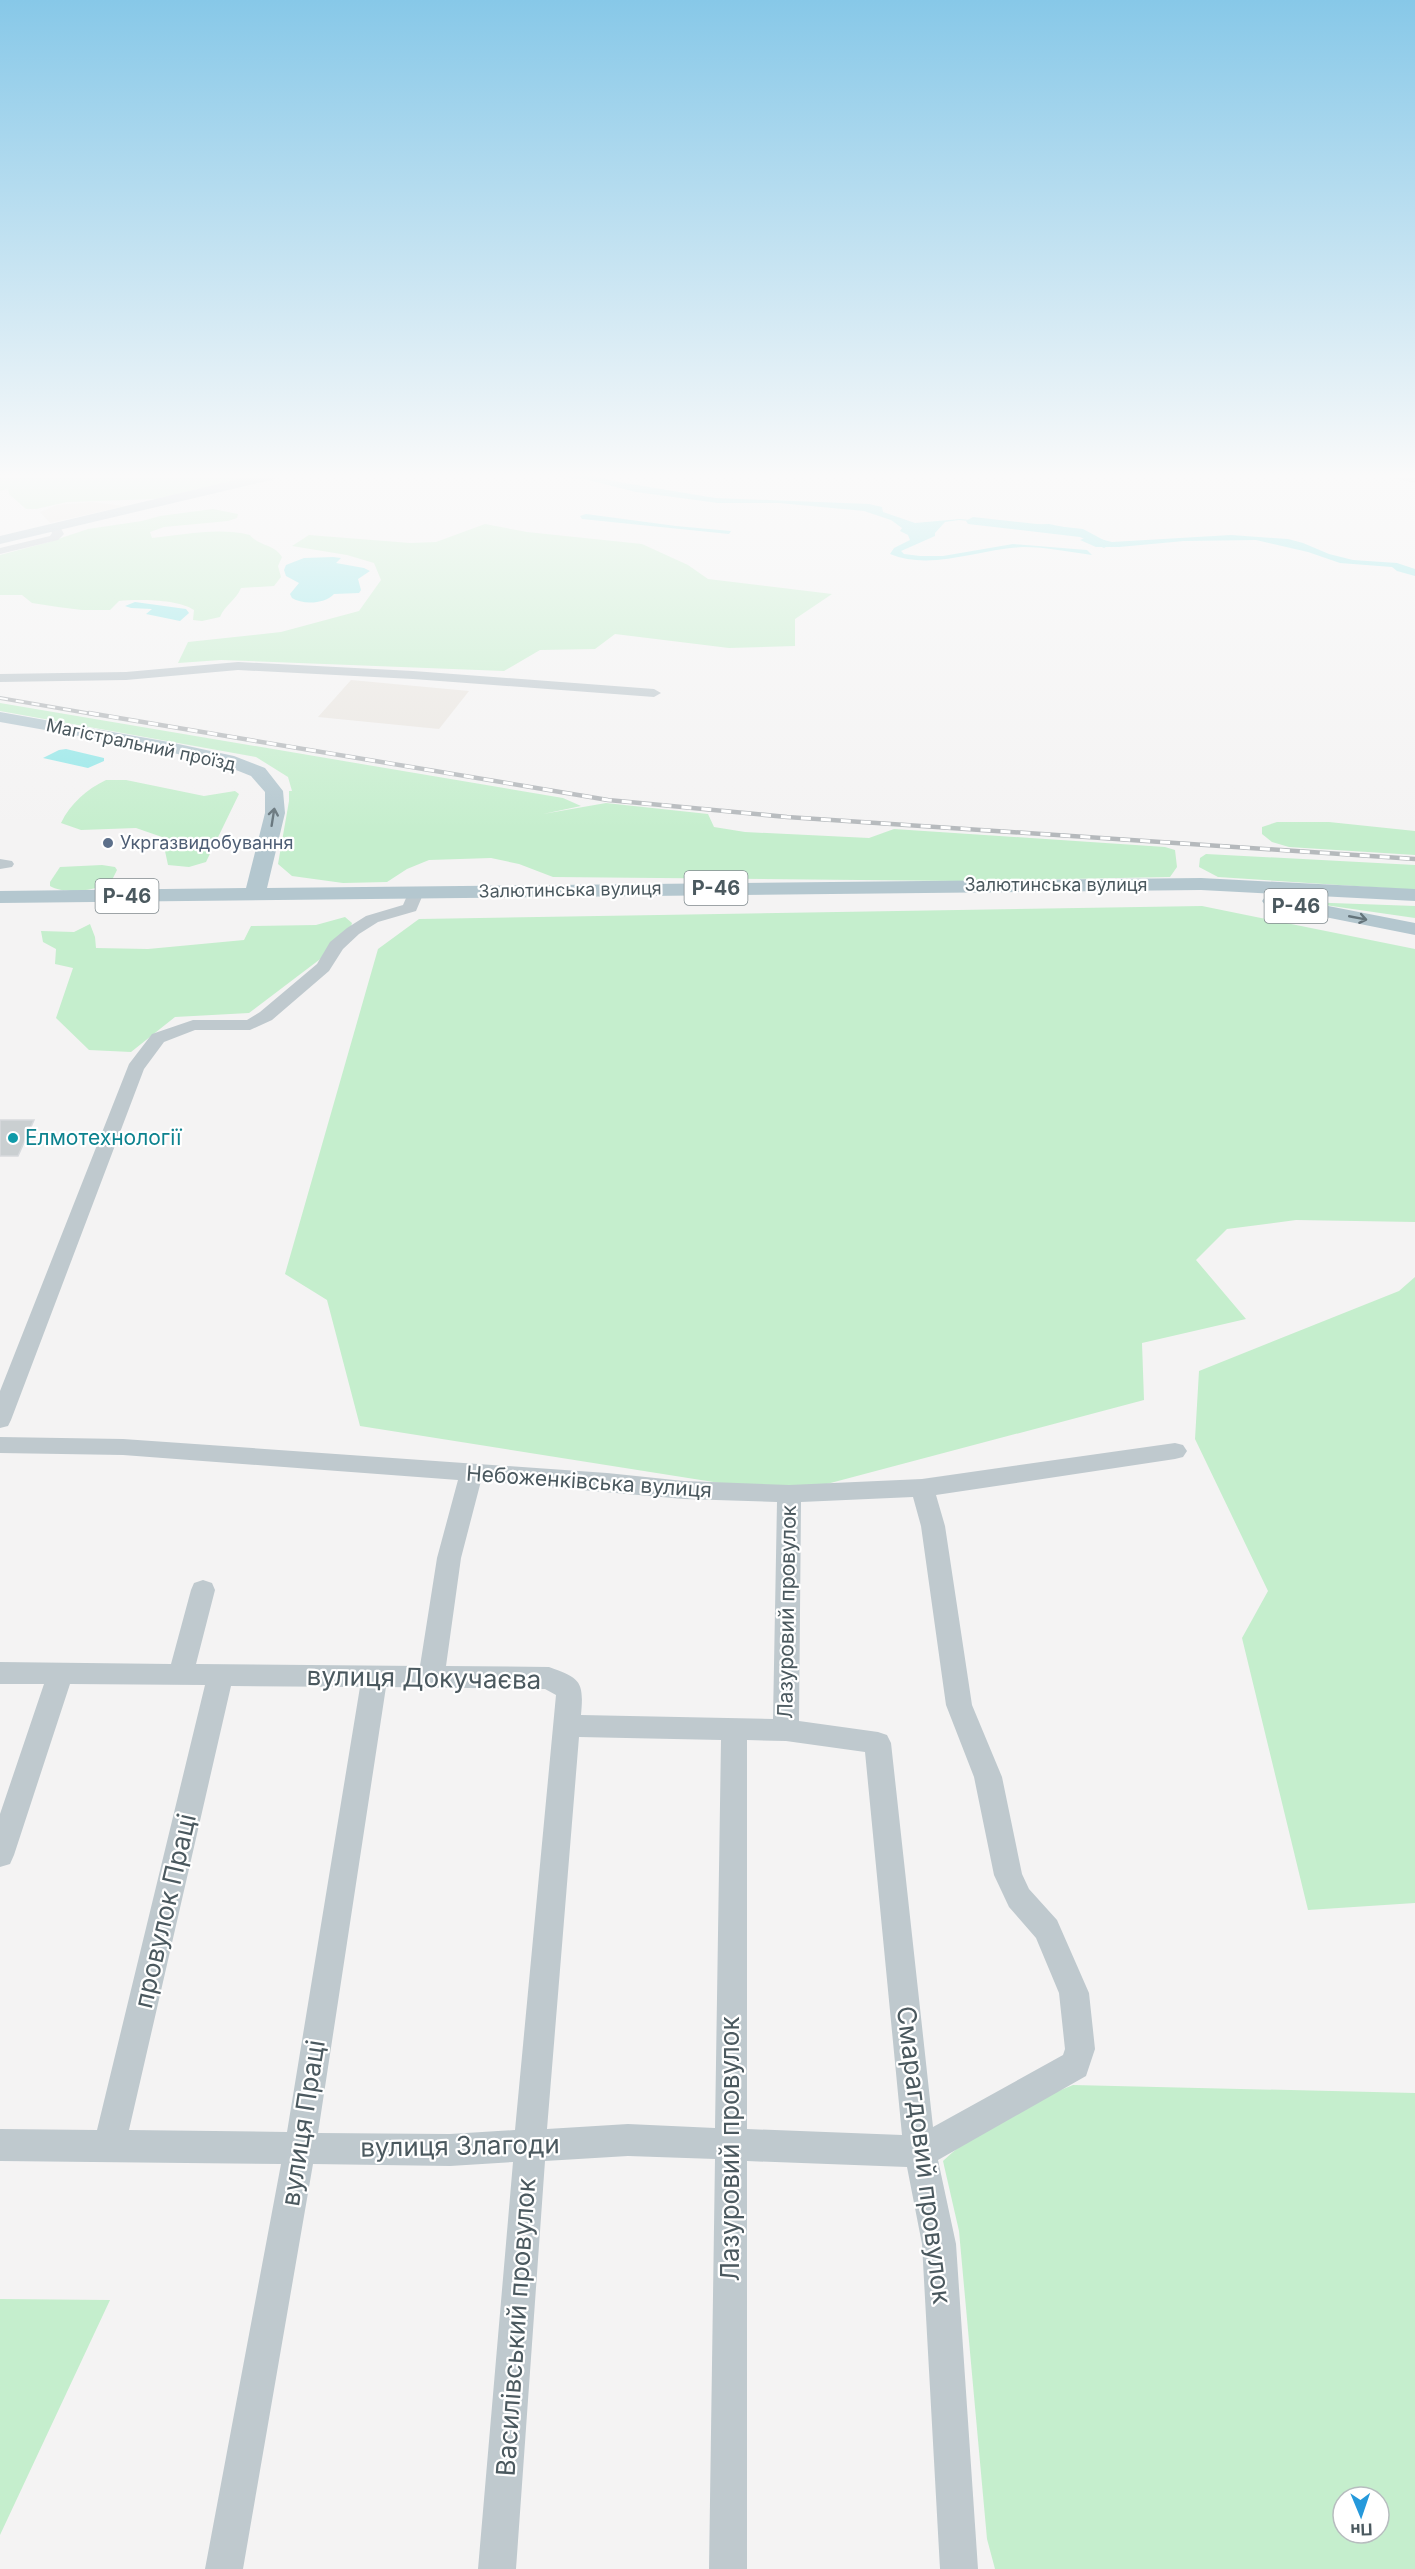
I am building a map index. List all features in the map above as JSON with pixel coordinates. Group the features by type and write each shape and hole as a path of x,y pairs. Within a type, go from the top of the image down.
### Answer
{"main road":[{"name":"Магістральний проїзд","path":"0,717 227,759 258,772 274,791 275,813 255,894"},
{"name":"Р-46","path":"1177,885 1201,884 1415,895"},
{"name":"Залютинська вулиця","path":"0,897 1177,885"},
{"name":"Р-46","path":"1177,885 1415,929"}],"street":[{"path":"0,678 126,676 238,666 413,675 654,693"},
{"path":"0,1420 135,1068 158,1038 193,1025 250,1024 261,1019 323,967 336,946 353,931 372,919 410,908 416,892"},
{"name":"Небоженківська вулиця","path":"0,1444 123,1448 608,1482 684,1490 789,1494 922,1488 1175,1451"},
{"path":"431,1677 449,1558 472,1473"},
{"path":"920,2152 1075,2065 1080,2049 1074,1993 1047,1929 1018,1898 1008,1875 988,1777 959,1705 933,1526 922,1488"},
{"name":"Лазуровий провулок","path":"786,1730 789,1494"},
{"path":"181,1674 203,1590"},
{"name":"вулиця Докучаєва","path":"0,1673 549,1678 570,1690 567,1726"},
{"path":"0,1855 61,1673"},
{"name":"провулок Праці","path":"109,2147 220,1675"},
{"name":"вулиця Праці","path":"224,2569 300,2148 375,1676"},
{"path":"567,1726 786,1730"},
{"name":"Василівський провулок","path":"497,2569 530,2145 567,1726"},
{"name":"Лазуровий провулок","path":"728,2569 734,1729"},
{"name":"Смарагдовий провулок","path":"786,1730 878,1743 920,2152 939,2244 959,2569"},
{"name":"вулиця Злагоди","path":"0,2145 450,2150 628,2140 920,2152"}],"shaded area":[{"path":"351,680 469,691 439,729 318,717"}],"green space":[{"path":"0,595 237,595 220,617 202,621 193,620 194,610 187,606 158,601 119,601 110,610 82,610 32,603 22,595"},
{"path":"370,595 831,595 795,619 795,646 729,648 615,634 595,649 540,650 504,671 221,660 178,663 188,642 281,632 359,611"},
{"path":"0,703 563,798 581,806 543,814 606,803 708,814 714,827 745,832 869,838 894,829 1165,847 1175,850 1177,867 1170,877 958,881 553,877 519,864 491,858 429,860 407,869 387,882 343,883 292,876 278,864 289,791 292,791 288,777 256,757 0,711"},
{"path":"106,780 126,780 204,796 235,791 239,794 206,862 189,867 168,865 162,837 136,828 81,830 61,823 80,798"},
{"path":"1277,822 1329,822 1415,831 1415,855 1289,847 1272,842 1262,834 1262,827"},
{"path":"1206,854 1415,865 1415,890 1218,877 1199,867 1200,858"},
{"path":"102,865 115,867 117,870 110,884 88,890 71,891 50,886 50,882 60,867"},
{"path":"1304,902 1415,906 1415,918"},
{"path":"1202,906 1415,949 1415,1222 1296,1220 1227,1229 1196,1260 1246,1319 1142,1343 1144,1400 789,1494 360,1426 327,1300 285,1274 378,949 419,919"},
{"path":"345,917 352,923 348,938 249,1013 175,1017 131,1052 89,1050 56,1018 73,968 55,964 56,949 43,942 41,931 74,932 90,924 96,948 148,949 244,940 251,926 316,925"},
{"path":"1415,1277 1415,1903 1308,1910 1242,1638 1268,1591 1195,1439 1199,1371 1399,1291"},
{"path":"1073,2085 1415,2093 1415,2569 995,2569 987,2539 959,2231 943,2161 987,2127 1021,2108"},
{"path":"0,2299 110,2300 0,2535"}],"water":[{"path":"290,595 333,595 325,600 314,602 302,602 292,598"},
{"path":"135,602 186,609 189,613 180,621 146,614 152,609 125,606"},
{"path":"66,749 104,758 104,761 88,768 43,758"}],"building":[{"name":"Елмотехнології","path":"0,1120 34,1120 18,1156 0,1156"}],"railway":[{"path":"0,698 98,715"},
{"path":"89,713 608,800 787,817 1415,859"}],"place":[{"name":"Укргазвидобування","path":"108,843"},
{"name":"Елмотехнології","path":"13,1138"}]}
